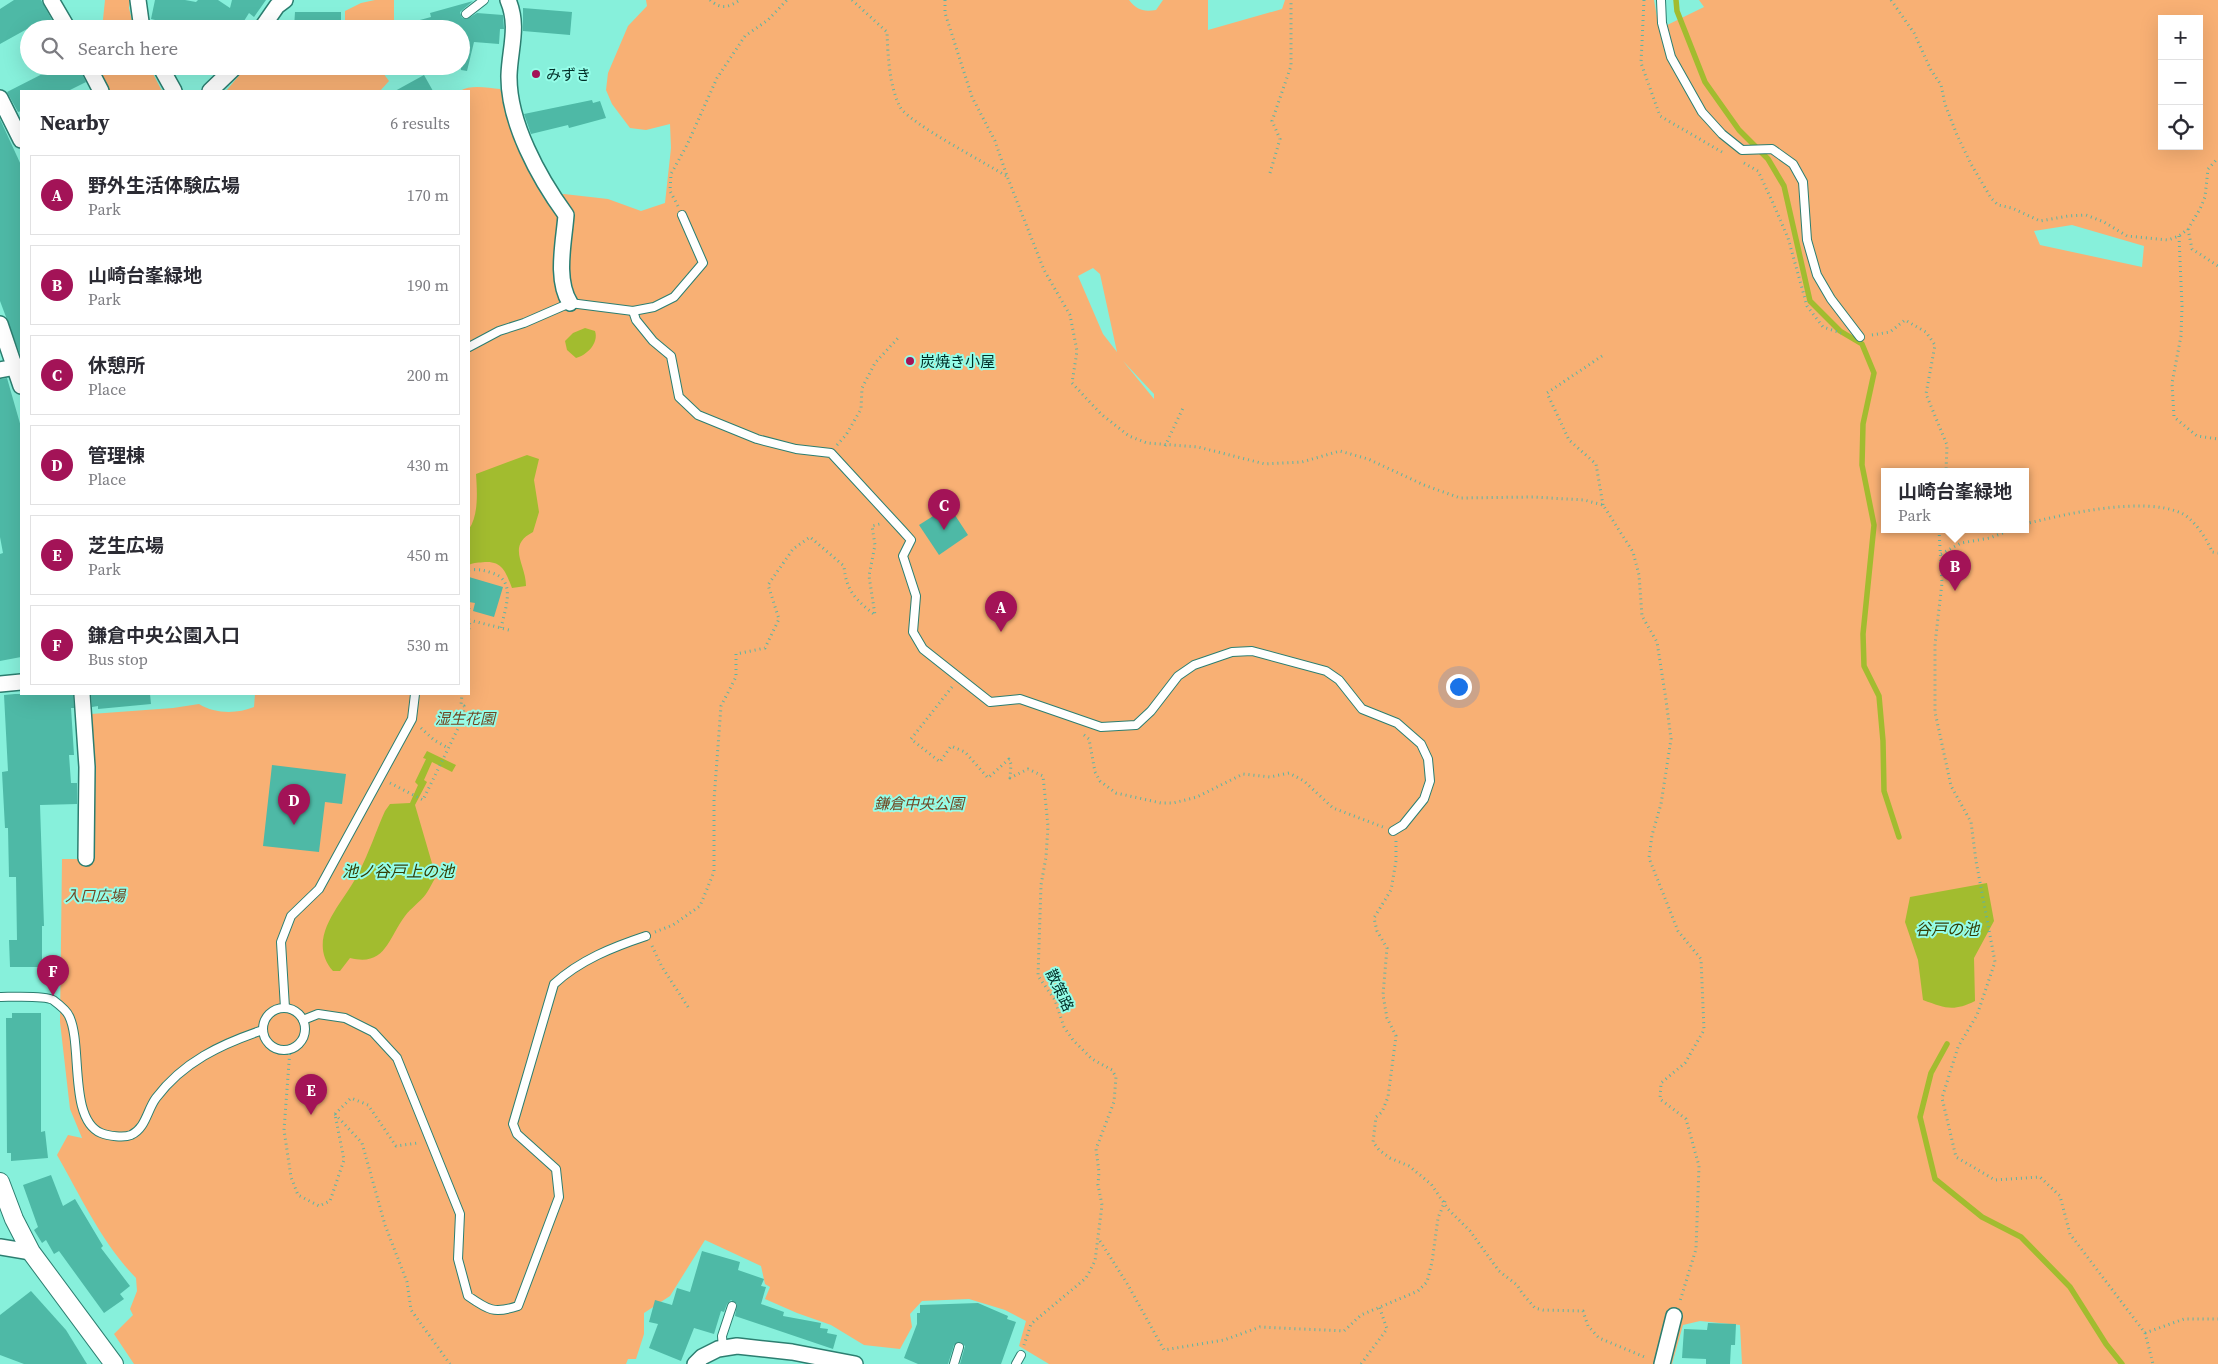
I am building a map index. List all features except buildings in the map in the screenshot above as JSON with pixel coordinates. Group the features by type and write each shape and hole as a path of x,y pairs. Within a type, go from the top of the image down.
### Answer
{"street":[{"path":"51,0 63,20"},
{"path":"138,0 141,20"},
{"path":"267,20 277,6 284,0"},
{"path":"508,0 514,15 509,77 514,107 524,143 555,200 566,215 562,276 565,296 570,303"},
{"path":"93,75 100,90"},
{"path":"165,75 173,90"},
{"path":"211,90 227,75"},
{"path":"0,98 20,138"},
{"path":"0,324 19,366 0,370"},
{"path":"0,684 20,682"},
{"path":"82,695 87,767 86,858"},
{"path":"0,1182 14,1219 31,1252 114,1364"},
{"path":"0,1247 31,1252"},
{"path":"1662,1364 1674,1316"},
{"path":"695,1364 702,1357 737,1346 774,1350 854,1364"}],"lane":[{"path":"466,14 484,0"},
{"path":"1661,0 1662,23 1671,57 1702,112 1722,134 1742,150 1772,149 1793,164 1803,182 1807,240 1817,275 1831,299 1860,337"},
{"path":"470,346 499,331 524,323 570,303 633,311 654,308 674,298 703,263 682,216"},
{"path":"633,311 636,320 653,341 671,356 679,396 698,415 757,439 796,449 831,453 911,540 903,556 916,596 913,632 923,649 990,702 1020,699 1101,727 1136,725 1151,711 1178,676 1194,665 1232,652 1252,651 1326,671 1339,680 1362,709 1398,724 1421,744 1428,759 1430,781 1424,799 1403,825 1393,831"},
{"path":"285,1008 281,942 291,916 320,889 412,719 415,695"},
{"path":"303,1020 318,1014 345,1018 373,1032 397,1058 429,1142 460,1214 458,1259 468,1296 490,1311 506,1310 518,1306 559,1197 556,1169 517,1134 513,1124 554,984 568,972 602,952 646,936"},
{"path":"0,996 51,999 69,1015 82,1106 87,1120 100,1133 114,1136 130,1135 142,1126 155,1099 174,1076 200,1056 230,1041 263,1030"},
{"path":"285,1008 296,1012 303,1020 304,1034 302,1041 290,1049 284,1050 267,1042 263,1030 267,1017 278,1009 285,1008"},
{"path":"723,1349 722,1336 732,1306"},
{"path":"954,1364 959,1347"},
{"path":"1016,1364 1021,1355"}],"path":[{"path":"710,0 716,6 723,7 730,6 740,0"},
{"path":"682,216 670,191 671,174 687,145 717,78 745,36 768,20 787,0"},
{"path":"852,0 887,32 889,63 901,108 927,129 1006,176"},
{"path":"945,0 945,13 962,70 976,106 995,141 1006,176 1044,270 1070,315 1077,351 1072,383 1101,414 1129,436 1165,446 1198,447 1265,464 1302,462 1340,451 1377,463 1424,485 1460,498 1533,497 1584,500 1603,504"},
{"path":"1270,173 1280,139 1272,121 1291,66 1291,0"},
{"path":"1644,0 1641,63 1660,116 1723,153"},
{"path":"1891,0 1914,33 1931,70 1941,85 1945,104 1971,164 1998,206 2012,208 2040,221 2086,215 2104,222 2126,236 2162,241 2180,236 2188,229 2205,197 2208,169 2218,158"},
{"path":"1741,162 1758,171 1788,238 1807,306 1823,327 1860,337 1890,332 1905,320 1926,332 1935,345 1926,394 1947,445 1946,468"},
{"path":"2188,229 2192,250 2218,266"},
{"path":"2180,236 2182,316 2181,336 2172,383 2174,417 2197,436 2218,439"},
{"path":"831,453 846,435 861,409 862,388 875,363 898,338"},
{"path":"1602,356 1547,393 1569,440 1596,464 1603,504 1633,552 1639,575 1642,616 1657,642 1668,714 1671,739 1667,770 1661,804 1652,835 1649,858 1678,931 1701,959 1704,1030 1685,1063 1661,1083 1660,1099 1686,1119 1699,1166 1696,1249 1674,1316"},
{"path":"1165,446 1184,406"},
{"path":"2029,523 2060,515 2149,506 2183,513 2208,540 2212,552 2218,553"},
{"path":"690,1010 662,967 646,936 673,925 700,906 714,872 714,800 720,752 721,706 736,678 736,654 765,648 779,619 768,584 792,549 810,537 844,566 845,582 853,595 875,615 869,576 875,545 872,526 892,520"},
{"path":"1939,533 1942,583 1937,615 1934,675 1935,712 1951,786 1971,822 1976,861 1995,962 1977,1015 1958,1047 1942,1098 1956,1158 1995,1180 2040,1177 2060,1196 2070,1234 2145,1333 2153,1364"},
{"path":"1941,554 1960,543 1990,538 2002,533"},
{"path":"470,570 480,569 501,575 506,583 508,590 501,628"},
{"path":"470,620 509,630"},
{"name":"散策路","path":"958,678 911,739 940,762 951,746 965,752 988,778 1009,759 1011,764 1010,778 1032,768 1043,776 1048,826 1046,857 1041,885 1038,976 1055,1000 1064,1027 1072,1040 1092,1058 1112,1070 1116,1077 1114,1102 1096,1149 1099,1172 1098,1185 1102,1205 1099,1241"},
{"path":"379,777 423,800 463,718 464,706 461,705 462,695"},
{"path":"412,719 434,740 448,748"},
{"path":"1079,733 1088,739 1095,772 1100,781 1116,793 1160,803 1173,803 1197,797 1243,774 1270,776 1289,773 1304,781 1333,808 1393,831 1397,849 1391,890 1374,918 1377,931 1387,948 1382,995 1387,1018 1396,1036 1388,1097 1382,1112 1376,1116 1373,1142 1385,1154 1409,1166 1431,1184 1445,1201 1448,1209 1470,1231 1499,1271 1517,1284 1535,1308 1583,1311 1588,1326 1599,1338 1638,1353 1650,1360 1652,1364"},
{"path":"290,1049 284,1130 291,1177 298,1195 319,1206 330,1200 344,1160 335,1114"},
{"path":"335,1114 352,1098 368,1105 396,1146 429,1142"},
{"path":"335,1114 362,1142 385,1225 407,1282 411,1310 450,1364"},
{"path":"1099,1241 1128,1285 1164,1350 1224,1340 1260,1327 1344,1331 1360,1316 1379,1306 1418,1291 1427,1282 1432,1262 1438,1218 1445,1201"},
{"path":"1021,1355 1031,1324 1086,1278 1095,1261 1099,1241"},
{"path":"1361,1364 1387,1330 1379,1306"},
{"path":"2145,1333 2184,1319 2218,1319"}],"green space":[{"path":"105,0 130,0 129,8 132,20 103,20"},
{"path":"375,0 394,0 394,20 345,20 345,11 361,3"},
{"path":"646,0 1129,0 1141,10 1147,11 1156,10 1163,0 1208,0 1208,30 1282,9 1285,0 1654,0 1659,29 1704,7 1699,0 2218,0 2218,1364 1742,1364 1740,1325 1700,1321 1683,1325 1672,1364 1049,1364 1019,1346 1026,1321 1005,1310 969,1299 922,1301 910,1314 912,1327 900,1349 864,1345 831,1325 765,1299 770,1287 765,1284 761,1266 705,1240 670,1296 644,1313 644,1334 636,1359 628,1359 626,1364 134,1364 114,1334 133,1315 130,1309 137,1291 136,1278 102,1235 57,1155 68,1135 82,1138 70,1109 60,1022 62,859 92,859 91,825 94,822 91,714 173,708 199,704 212,710 233,712 254,707 255,695 470,695 470,90 462,90 474,87 500,89 529,171 544,199 564,194 608,199 641,211 665,203 671,148 670,124 646,130 630,128 612,104 606,90 608,73 628,26 647,6","holes":["2072,225 2144,246 2142,267 2040,245 2034,231","1093,268 1100,274 1117,352 1103,334 1078,276","1123,361 1154,394 1154,399"]},
{"path":"100,75 154,75 161,90 106,90"},
{"path":"239,75 385,75 389,81 381,90 227,90"}],"water":[{"path":"585,328 595,331 594,344 588,351 576,358 567,350 565,341 573,333"},
{"path":"527,455 539,459 534,480 539,512 533,532 525,537 519,549 526,586 512,588 503,569 491,562 470,565 470,527 476,510 476,474"},
{"name":"池ノ谷戸上の池","path":"427,751 456,765 452,772 432,762 424,780 427,782 415,805 436,877 426,894 399,924 385,949 371,958 362,960 350,958 340,971 333,971 325,958 323,946 329,920 359,872 385,811 390,804 410,803 418,785 415,782 426,759 423,758"},
{"name":"谷戸の池","path":"1987,883 1994,921 1974,958 1975,1001 1961,1007 1949,1008 1923,1000 1918,960 1905,922 1910,897"}],"waterway":[{"path":"1676,0 1677,11 1705,82 1739,130 1768,159 1784,186 1810,301 1840,331 1862,344 1874,373 1863,424 1862,465 1874,525 1863,634 1864,666 1879,696 1883,741 1884,791 1899,837"},
{"path":"1947,1044 1931,1073 1920,1117 1935,1179 1982,1217 2021,1237 2070,1287 2106,1344 2122,1364"}],"place":[{"name":"みずき","path":"536,74"},
{"name":"炭焼き小屋","path":"910,361"},
{"name":"休憩所","path":"944,530"},
{"name":"山崎台峯緑地","path":"1955,591"},
{"name":"野外生活体験広場","path":"1001,632"},
{"name":"管理棟","path":"294,825"},
{"name":"鎌倉中央公園入口","path":"53,996"},
{"name":"芝生広場","path":"311,1115"}],"park label":[{"name":"湿生花園","path":"465,718"},
{"name":"鎌倉中央公園","path":"919,803"},
{"name":"入口広場","path":"95,895"}]}
